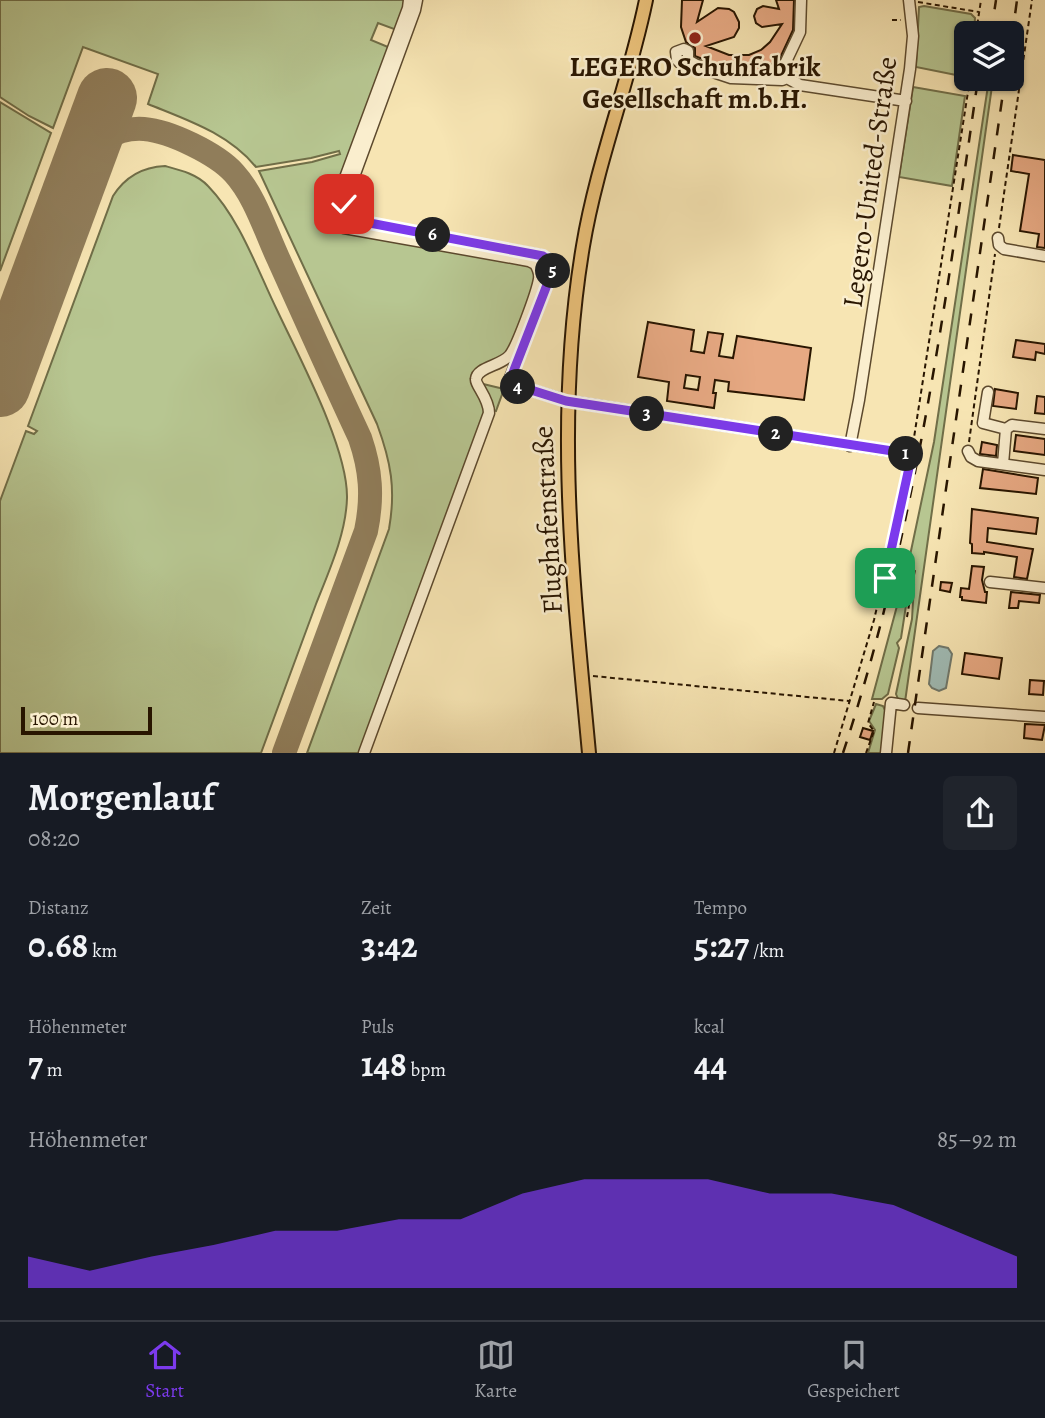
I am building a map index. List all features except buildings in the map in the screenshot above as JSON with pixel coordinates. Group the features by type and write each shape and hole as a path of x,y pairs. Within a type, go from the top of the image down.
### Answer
{"main road":[{"name":"Flughafenstraße","path":"589,753 569,540 566,401 576,295 586,229 646,0"}],"street":[{"path":"364,753 489,413 489,403 476,384 482,370 500,365 514,350 540,278 535,264 344,228 332,218 409,0"},
{"path":"417,0 344,204 344,212 354,220 543,256 551,261 552,272 509,383 566,401 912,454"},
{"path":"801,0 800,32 783,68 787,78 800,85 906,101"},
{"name":"Legero-United-Straße","path":"850,446 906,101 913,36 909,0"},
{"path":"688,60 704,69 731,78 787,78"},
{"path":"998,238 999,245 1004,249 1045,256"},
{"path":"988,392 983,423 1006,429 1012,425 1045,429"},
{"path":"1003,464 1006,429"},
{"path":"968,451 974,459 1045,470"},
{"path":"990,582 1045,588"},
{"path":"886,753 891,703 904,705"},
{"path":"918,708 1045,717"}],"path":[{"path":"909,0 979,12"},
{"path":"978,21 981,0"},
{"path":"968,451 1032,0"},
{"path":"835,753 885,578 912,454 968,91"},
{"path":"907,617 915,569"},
{"path":"582,675 851,701"},
{"path":"866,753 874,731 868,723 874,702"}],"green space":[{"path":"0,0 406,0 398,28 378,23 371,40 388,47 389,52 332,202 334,226 530,265 537,277 524,318 510,347 500,360 480,368 473,375 471,381 486,408 361,753 307,753 389,529 392,488 389,463 377,424 259,171 312,162 340,154 339,151 256,167 220,136 148,104 158,74 83,47 53,128 0,97"},
{"path":"919,7 971,14 975,18 975,21 954,21 954,75 916,67"},
{"path":"913,87 965,96 952,186 899,177"},
{"path":"987,91 991,91 905,702 898,699 896,694 912,619 914,585 909,586 888,694 882,699 872,699 908,565 934,442"},
{"path":"0,102 51,133 0,271"},
{"path":"165,166 194,175 208,186 239,229 255,261 321,403 340,454 347,498 340,539 261,753 0,753 0,501 26,431 34,434 37,431 28,426 113,196 123,183 135,174 149,168"},
{"path":"479,383 504,389 496,411 493,410 489,395"},
{"path":"876,704 883,706 886,712 883,753 868,753 875,730 869,721"}],"water":[{"path":"939,646 948,648 952,654 946,688 939,691 929,684 933,651"}],"taxiway":[{"path":"81,169 92,152 106,138 124,131 144,129 167,134 192,145 216,158 234,173 259,214 360,438 370,484 366,531 284,753"}],"runway":[{"path":"0,387 107,98"}],"railway":[{"path":"993,21 996,0"},
{"path":"1014,21 1017,0"},
{"path":"843,753 890,587 909,503 940,334 976,91"},
{"path":"908,753 1003,91"}],"place":[{"name":"LEGERO Schuhfabrik Gesellschaft m.b.H.","path":"695,38"}],"route":[{"path":"344,204 347,217 354,220 543,256 551,261 552,272 509,383 566,401 912,454 885,578"}]}
